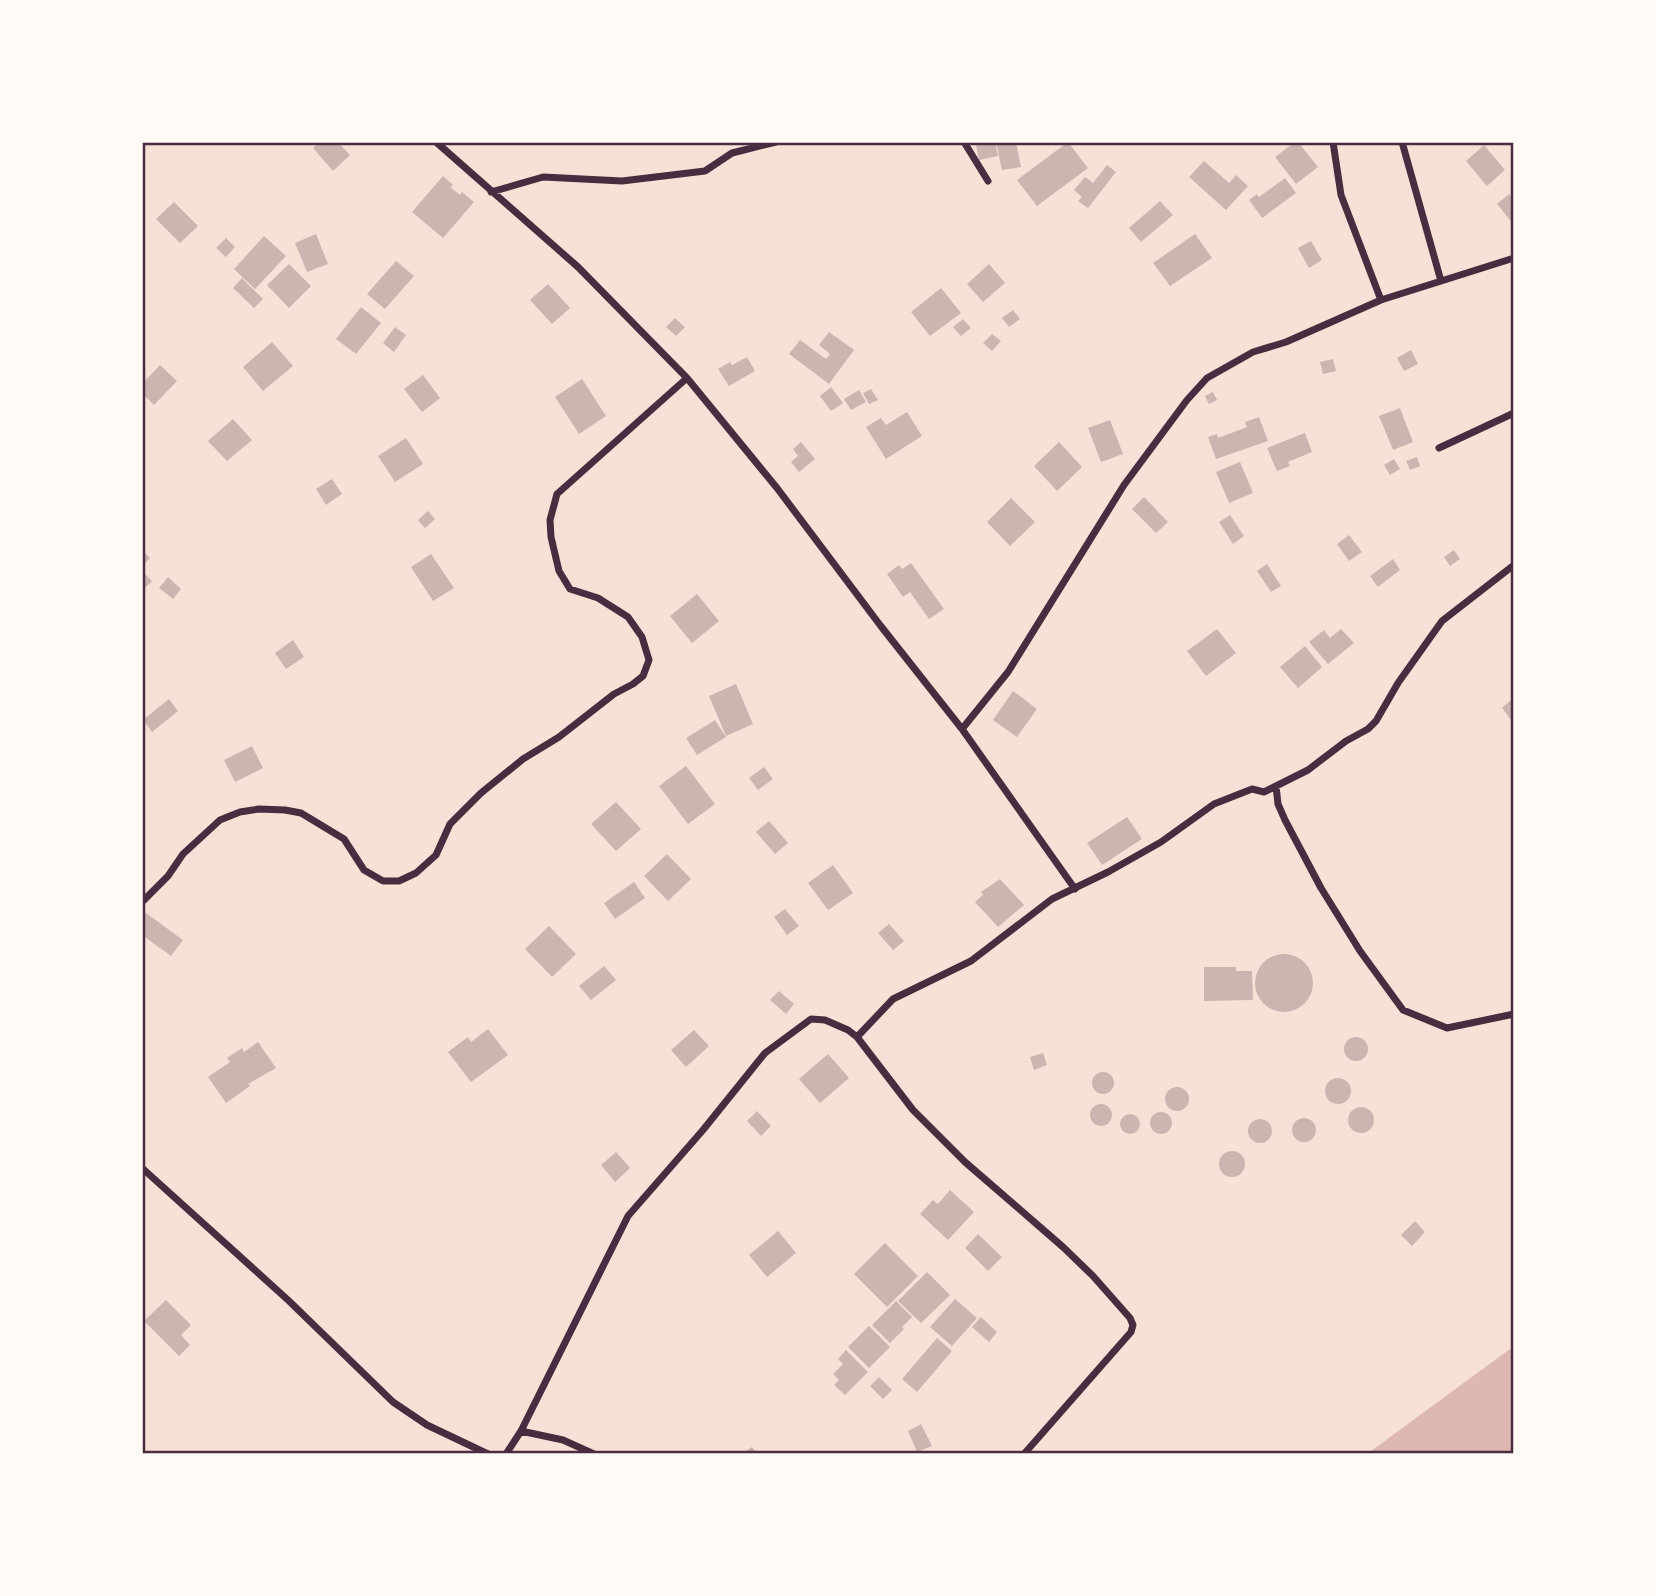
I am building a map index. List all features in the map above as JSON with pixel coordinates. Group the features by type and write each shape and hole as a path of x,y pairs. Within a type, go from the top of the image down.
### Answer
{"street":[{"path":"436,142 578,267 687,378 778,488 962,729 1075,888"},
{"path":"491,192 543,177 622,181 705,171 732,153 776,142"},
{"path":"964,142 988,181"},
{"path":"1332,142 1340,195 1381,300"},
{"path":"1402,142 1441,281"},
{"path":"962,729 1008,673 1124,485 1187,400 1207,379 1253,352 1286,342 1381,300 1514,258"},
{"path":"142,902 168,876 183,854 220,820 240,812 260,809 301,813 344,839 364,870 383,881 399,881 416,873 436,855 450,824 481,793 523,759 559,737 614,694 643,676 649,660 642,637 628,617 598,598 570,589 559,571 550,520 557,494 687,378"},
{"path":"1439,448 1514,413"},
{"path":"857,1037 893,999 971,961 1052,899 1161,842 1214,804 1252,789 1264,792 1308,769 1346,741 1368,729 1442,621 1514,565"},
{"path":"1276,786 1285,820 1321,888 1360,951 1403,1010 1447,1028 1514,1014"},
{"path":"506,1454 521,1431 628,1216 765,1053 811,1019 825,1020 857,1037 913,1110 965,1162 1063,1247 1130,1318 1133,1325 1131,1332 1024,1454"},
{"path":"142,1168 288,1300 393,1402 427,1425 488,1454"},
{"path":"521,1431 563,1440 594,1454"}],"shaded area":[{"path":"1514,1346 1514,1454 1367,1454"}],"building":[{"path":"320,142 338,142 350,155 333,171 313,148"},
{"path":"995,142 998,156 979,160 976,145"},
{"path":"996,142 1016,142 1021,167 1002,170"},
{"path":"1068,142 1088,168 1037,206 1017,180"},
{"path":"1298,142 1318,167 1296,184 1275,157"},
{"path":"1484,145 1505,170 1487,186 1466,161"},
{"path":"1204,161 1229,183 1236,175 1248,186 1226,210 1189,177"},
{"path":"1107,165 1116,172 1088,208 1078,201 1082,197 1074,190 1085,177 1093,183"},
{"path":"443,176 453,185 450,187 460,195 462,192 474,202 443,238 412,212"},
{"path":"1285,178 1296,193 1262,218 1249,200 1257,194 1259,197"},
{"path":"1509,194 1514,200 1514,225 1497,204"},
{"path":"1160,201 1173,215 1141,242 1129,228"},
{"path":"174,202 198,226 180,243 156,219"},
{"path":"316,234 328,264 307,272 295,243"},
{"path":"1195,234 1212,258 1170,286 1153,263"},
{"path":"264,236 286,256 255,289 234,269"},
{"path":"226,238 235,247 226,257 216,248"},
{"path":"1311,241 1322,260 1309,268 1298,248"},
{"path":"396,261 414,276 385,309 367,294"},
{"path":"289,264 311,286 289,308 267,285"},
{"path":"989,264 1005,283 983,302 967,284"},
{"path":"242,278 263,299 254,308 233,288"},
{"path":"548,284 570,308 552,324 530,300"},
{"path":"941,288 961,313 930,336 911,312"},
{"path":"361,307 381,323 356,354 336,339"},
{"path":"1013,310 1020,319 1009,327 1002,318"},
{"path":"675,318 685,327 676,336 666,327"},
{"path":"963,319 971,328 961,336 953,327"},
{"path":"395,327 406,335 394,352 383,343"},
{"path":"829,332 854,350 829,384 789,354 800,340 826,359 830,354 819,345"},
{"path":"992,334 1001,341 992,351 983,343"},
{"path":"272,342 293,366 263,391 243,367"},
{"path":"1411,350 1418,364 1404,371 1397,358"},
{"path":"747,357 755,371 729,386 718,369"},
{"path":"1333,359 1336,371 1323,374 1320,362"},
{"path":"160,365 177,381 154,405 142,393 142,384"},
{"path":"423,375 440,398 422,412 404,389"},
{"path":"582,379 606,416 579,434 555,397"},
{"path":"831,387 843,403 831,411 820,396"},
{"path":"871,389 878,400 869,404 863,393"},
{"path":"859,390 866,402 851,410 844,399"},
{"path":"1213,392 1217,400 1209,404 1205,396"},
{"path":"1400,408 1413,442 1393,450 1379,416"},
{"path":"907,412 922,436 886,459 866,427 881,418 886,425"},
{"path":"1259,417 1268,441 1216,459 1208,437 1217,434 1218,438 1247,427 1245,422"},
{"path":"233,419 252,440 227,461 208,441"},
{"path":"1110,420 1123,454 1101,462 1088,428"},
{"path":"1305,433 1312,452 1288,462 1290,466 1277,471 1267,448"},
{"path":"406,438 423,464 395,482 378,456"},
{"path":"801,442 815,459 799,472 791,462 798,456 793,449"},
{"path":"1059,442 1082,467 1057,491 1034,466"},
{"path":"1417,457 1420,466 1410,470 1406,461"},
{"path":"1394,459 1400,469 1390,475 1384,465"},
{"path":"1240,462 1253,493 1229,503 1216,472"},
{"path":"332,479 342,494 326,505 316,489"},
{"path":"1144,497 1168,522 1156,533 1132,509"},
{"path":"1011,498 1035,522 1010,546 987,522"},
{"path":"428,511 435,519 425,528 418,520"},
{"path":"1230,515 1244,536 1233,544 1219,522"},
{"path":"1349,535 1362,552 1349,561 1337,544"},
{"path":"142,550 150,558 142,567"},
{"path":"1454,550 1460,559 1450,566 1444,557"},
{"path":"431,554 454,588 433,601 411,567"},
{"path":"1393,559 1400,570 1378,587 1370,576"},
{"path":"911,563 944,609 929,619 910,592 903,597 887,574 899,565 902,569"},
{"path":"1267,564 1281,586 1271,592 1257,571"},
{"path":"144,573 152,581 142,591 142,575"},
{"path":"168,577 181,589 173,599 159,588"},
{"path":"697,594 719,621 692,643 670,616"},
{"path":"1217,629 1236,653 1206,676 1187,651"},
{"path":"1341,629 1354,643 1328,664 1309,642 1324,630 1330,638"},
{"path":"293,640 304,657 286,669 275,653"},
{"path":"1305,646 1322,667 1298,688 1280,667"},
{"path":"736,684 753,724 726,736 709,696"},
{"path":"1013,691 1037,709 1017,737 993,720"},
{"path":"169,699 178,711 152,732 143,720"},
{"path":"1512,699 1514,703 1514,724 1502,708"},
{"path":"715,720 726,737 697,755 686,738"},
{"path":"252,746 263,768 235,782 224,760"},
{"path":"686,766 715,804 688,824 659,786"},
{"path":"764,767 773,779 758,790 749,778"},
{"path":"616,802 641,829 616,851 591,824"},
{"path":"1127,817 1142,839 1102,865 1087,843"},
{"path":"769,821 788,843 775,854 756,832"},
{"path":"667,854 691,879 668,901 644,876"},
{"path":"833,865 853,893 828,910 808,883"},
{"path":"1000,879 1024,905 998,927 975,902 983,895 981,892"},
{"path":"634,882 645,898 615,919 604,903"},
{"path":"785,909 799,926 787,935 774,917"},
{"path":"146,913 183,940 171,956 142,935 142,920"},
{"path":"889,924 904,941 893,950 878,933"},
{"path":"549,926 576,954 552,977 525,949"},
{"path":"1284,954 1305,962 1313,983 1305,1004 1284,1012 1263,1004 1255,983 1263,962"},
{"path":"604,966 616,980 591,1000 579,986"},
{"path":"1204,967 1236,967 1236,971 1252,971 1253,1000 1204,1001"},
{"path":"779,991 794,1004 786,1014 770,1000"},
{"path":"488,1029 508,1055 471,1082 448,1052 468,1037 471,1042"},
{"path":"694,1030 709,1046 686,1067 671,1050"},
{"path":"1356,1037 1365,1040 1368,1049 1365,1058 1356,1061 1347,1058 1344,1049 1347,1040"},
{"path":"258,1042 276,1068 248,1084 250,1086 226,1103 208,1077 230,1062 227,1058 242,1048 244,1052"},
{"path":"1043,1053 1047,1065 1034,1070 1030,1057"},
{"path":"828,1054 849,1078 820,1103 799,1079"},
{"path":"1103,1072 1111,1075 1114,1083 1111,1091 1103,1094 1095,1091 1092,1083 1095,1075"},
{"path":"1338,1078 1347,1082 1351,1091 1347,1100 1338,1104 1329,1100 1325,1091 1329,1082"},
{"path":"1177,1087 1185,1091 1189,1099 1185,1107 1177,1111 1169,1107 1165,1099 1169,1091"},
{"path":"1101,1104 1109,1107 1112,1115 1109,1123 1101,1126 1093,1123 1090,1115 1093,1107"},
{"path":"1361,1107 1370,1111 1374,1120 1370,1129 1361,1133 1352,1129 1348,1120 1352,1111"},
{"path":"757,1111 771,1126 761,1136 747,1121"},
{"path":"1161,1112 1169,1115 1172,1123 1169,1131 1161,1134 1153,1131 1150,1123 1153,1115"},
{"path":"1126,1114 1134,1114 1140,1124 1134,1134 1126,1134 1120,1128 1120,1120"},
{"path":"1304,1118 1315,1125 1316,1130 1309,1141 1304,1142 1293,1135 1292,1130 1299,1119"},
{"path":"1260,1119 1271,1126 1272,1131 1265,1142 1260,1143 1249,1136 1248,1131 1255,1120"},
{"path":"1232,1151 1241,1155 1245,1164 1241,1173 1232,1177 1223,1173 1219,1164 1223,1155"},
{"path":"616,1152 630,1168 615,1182 601,1165"},
{"path":"950,1190 974,1212 948,1240 920,1214 933,1200 938,1204"},
{"path":"1415,1221 1425,1232 1412,1246 1401,1235"},
{"path":"778,1231 796,1253 767,1277 749,1255"},
{"path":"978,1234 1002,1257 988,1271 965,1248"},
{"path":"885,1243 918,1276 887,1307 854,1274"},
{"path":"927,1272 950,1295 921,1323 898,1301"},
{"path":"955,1299 977,1318 952,1346 930,1327"},
{"path":"166,1300 191,1325 181,1335 190,1345 179,1356 144,1321"},
{"path":"896,1301 912,1317 890,1343 872,1325"},
{"path":"981,1317 997,1332 989,1342 972,1327"},
{"path":"869,1326 890,1347 869,1368 848,1347"},
{"path":"937,1338 952,1351 917,1392 902,1379"},
{"path":"846,1350 868,1372 845,1395 834,1385 839,1380 833,1374 843,1364 838,1359"},
{"path":"879,1377 892,1390 883,1399 870,1386"},
{"path":"921,1424 932,1446 917,1452 908,1431"},
{"path":"752,1447 758,1454 742,1454"}]}
